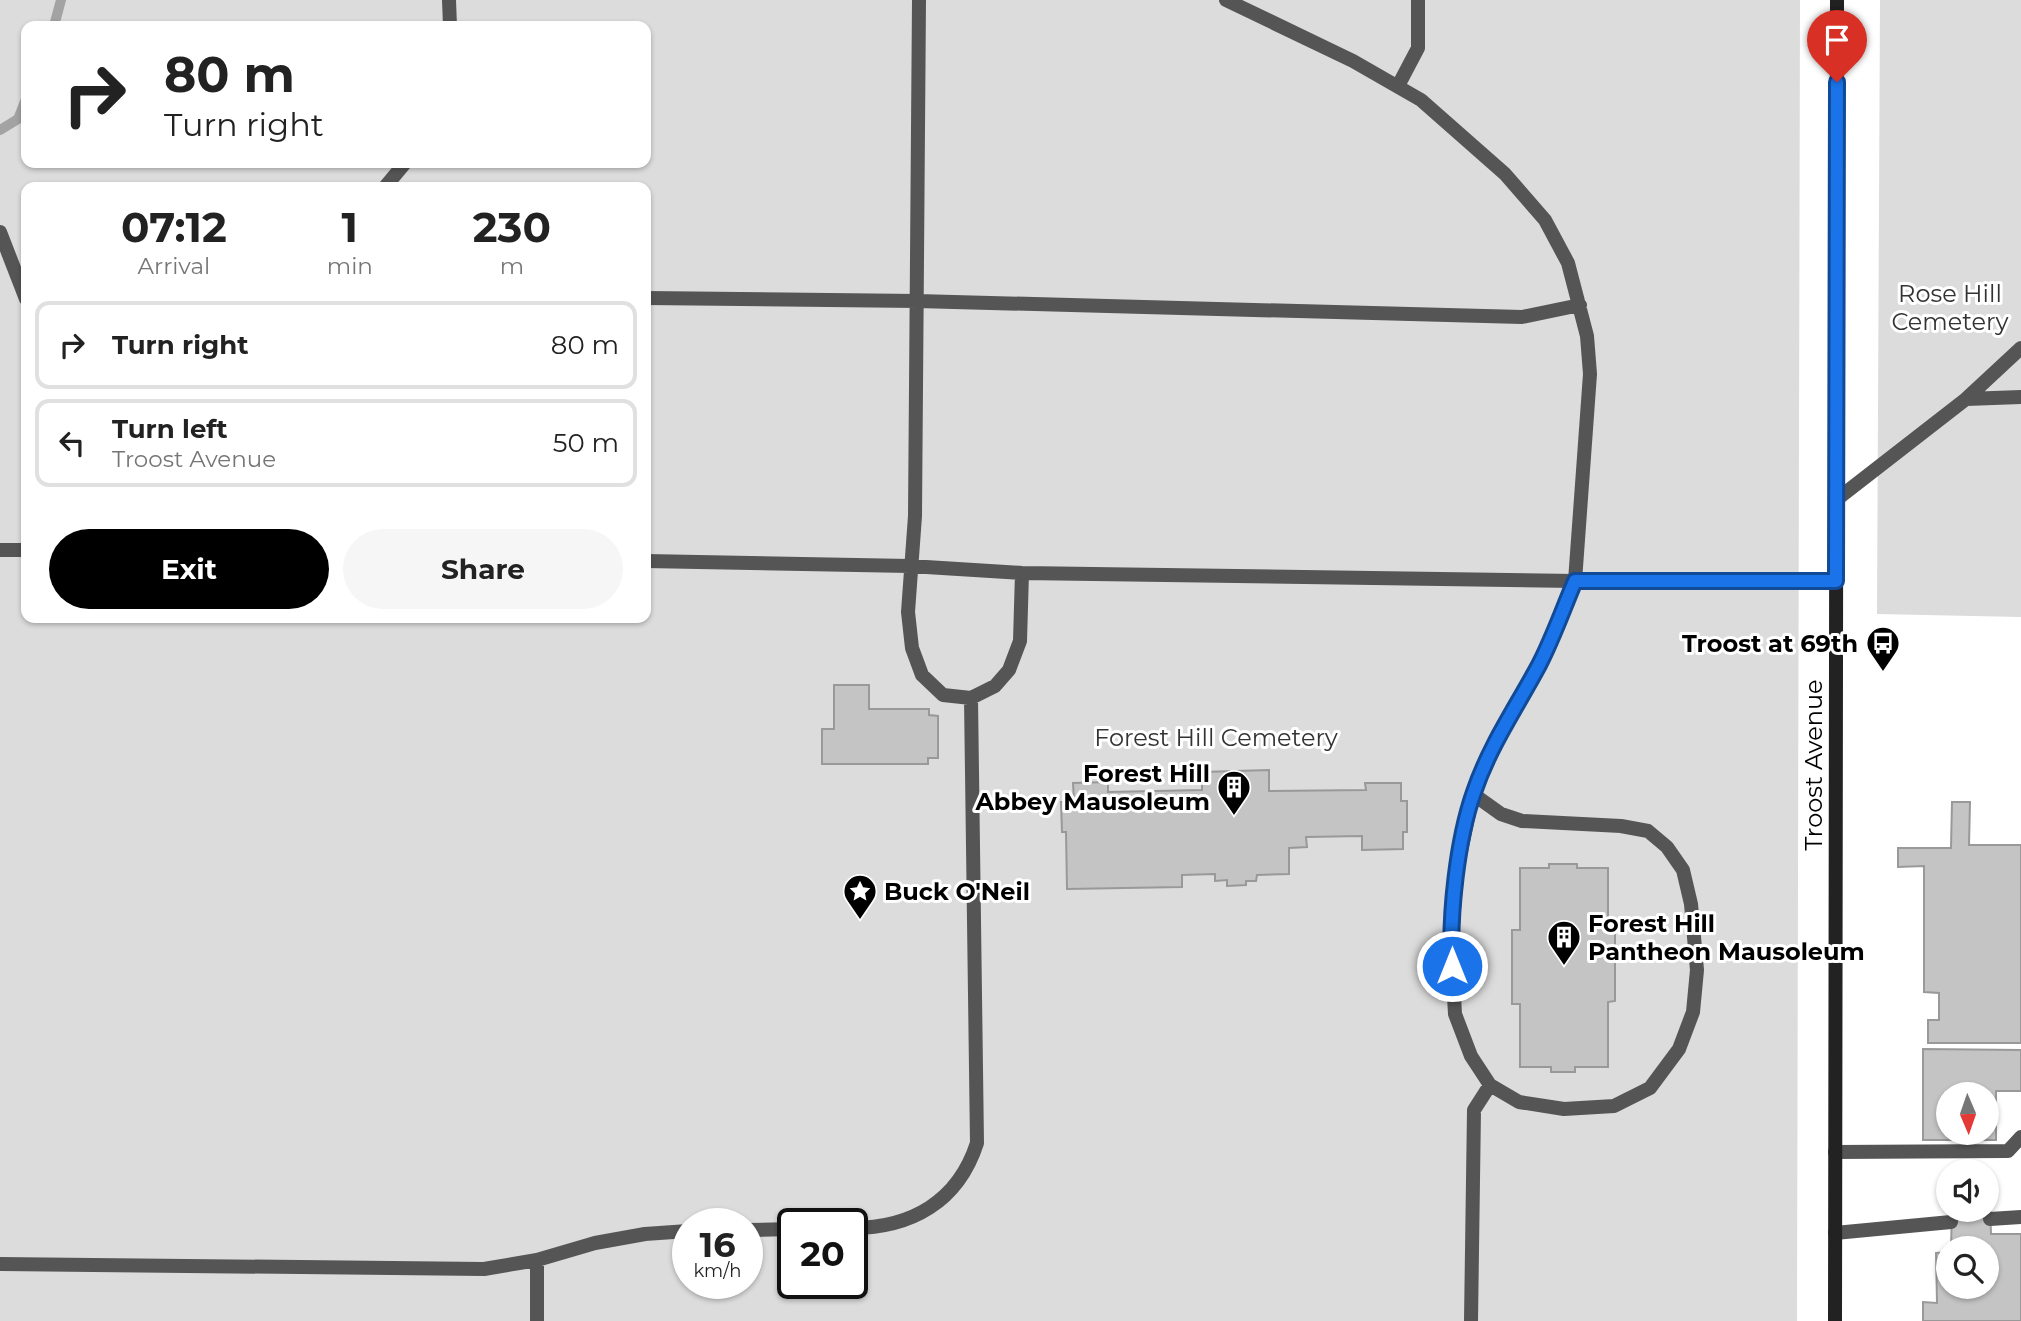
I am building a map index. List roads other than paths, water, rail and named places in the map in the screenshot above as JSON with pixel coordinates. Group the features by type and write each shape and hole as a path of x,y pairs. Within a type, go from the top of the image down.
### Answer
{"main road":[{"name":"Troost Avenue","path":"1835,1321 1837,0"}],"lane":[{"path":"449,0 450,21"},
{"path":"919,0 915,516 908,612 912,648 922,675 943,695 971,698 995,686 1009,670 1020,641 1022,573"},
{"path":"1226,0 1353,61 1421,100 1505,174 1545,220 1568,263 1587,336 1590,374 1575,581 1540,663 1498,734 1473,794 1457,877 1451,942 1455,1014 1471,1056 1490,1085 1519,1102 1564,1110 1614,1106 1650,1088 1679,1049 1693,1012 1697,970 1691,904 1683,870 1667,847 1647,831 1621,826 1522,821 1501,814 1473,794"},
{"path":"1398,86 1418,48 1418,0"},
{"path":"389,182 401,168"},
{"path":"0,232 21,286"},
{"path":"651,298 917,301 1522,317 1580,305"},
{"path":"1836,500 1966,399 2021,348"},
{"path":"1966,399 2021,397"},
{"path":"0,550 21,550"},
{"path":"651,561 910,566 1022,573 1575,581 1836,581"},
{"path":"868,1228 910,1219 934,1205 970,1166 977,1143 971,698"},
{"path":"1471,1321 1474,1110 1490,1085"},
{"path":"1835,1152 2008,1151 2021,1137"},
{"path":"1999,1218 2021,1217"},
{"path":"1835,1233 1951,1222"},
{"path":"0,1264 484,1269 537,1260 633,1236 672,1232"},
{"path":"537,1260 537,1321"}],"waterway":[{"path":"55,21 61,0"},
{"path":"0,130 18,119 21,112"}],"place":[{"name":"Troost at 69th","path":"1883,673"},
{"name":"Forest Hill Abbey Mausoleum","path":"1234,817"},
{"name":"Buck O'Neil","path":"860,921"},
{"name":"Forest Hill Pantheon Mausoleum","path":"1564,967"}],"park label":[{"name":"Rose Hill Cemetery","path":"1950,307"},
{"name":"Forest Hill Cemetery","path":"1216,737"}]}
